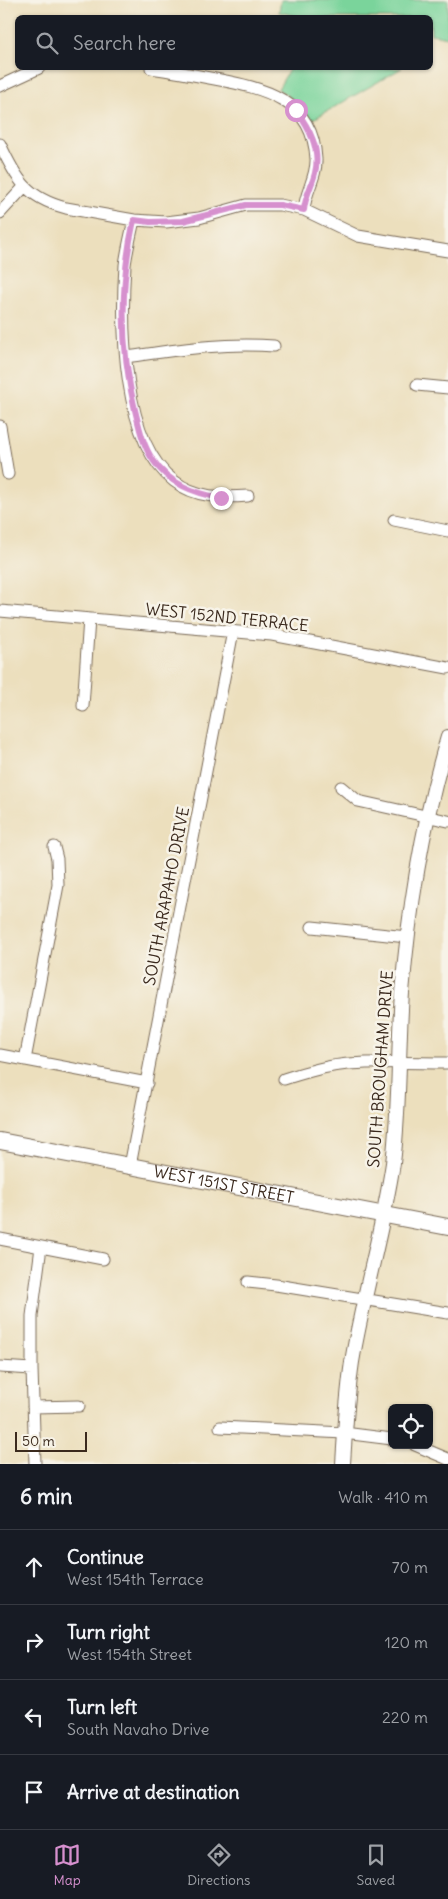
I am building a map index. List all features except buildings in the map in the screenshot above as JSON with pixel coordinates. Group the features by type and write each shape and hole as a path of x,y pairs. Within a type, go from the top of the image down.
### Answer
{"main road":[{"name":"WEST 151ST STREET","path":"0,1141 448,1227"}],"street":[{"path":"0,86 35,70"},
{"path":"162,70 252,86 274,94 296,110 310,132 316,160 315,173 305,200 304,210"},
{"path":"0,144 16,176 25,186 34,195 56,205 134,220 158,222 183,221 246,205 280,205 304,210 345,232 368,238 448,251"},
{"path":"0,213 25,186"},
{"path":"134,220 126,264 123,315 128,377 145,445 153,460 162,470 175,482 190,490 221,498 248,496"},
{"path":"126,356 220,344 274,346"},
{"path":"417,385 448,388"},
{"path":"0,426 8,474"},
{"path":"394,520 448,531"},
{"name":"WEST 152ND TERRACE","path":"0,611 272,635 448,668"},
{"path":"83,706 89,619"},
{"name":"SOUTH ARAPAHO DRIVE","path":"130,1166 233,631"},
{"name":"SOUTH BROUGHAM DRIVE","path":"343,1464 344,1433 352,1361 389,1186 395,1144 400,1032 407,937 414,884 428,816 448,737"},
{"path":"341,787 358,801 448,821"},
{"path":"24,1060 58,884 57,859 54,847"},
{"path":"312,926 407,937"},
{"path":"0,1055 146,1084"},
{"path":"284,1079 340,1065 448,1063"},
{"path":"0,1238 103,1259"},
{"path":"35,1464 32,1316 41,1247"},
{"path":"248,1282 448,1313"},
{"path":"0,1367 32,1369"},
{"path":"33,1407 78,1406"},
{"path":"220,1427 344,1433 388,1438"},
{"path":"424,1449 448,1459"}],"green space":[{"path":"281,0 448,0 448,37 433,34 433,15 292,15 279,12"},
{"path":"289,70 399,70 312,120 295,101 278,89"}],"route":[{"path":"221,498 190,490 175,482 153,460 145,445 128,377 124,338 123,315 126,264 130,236 134,220 150,222 183,221 246,205 262,204 280,205 304,210 305,200 315,173 316,160 310,132 296,110"}]}
